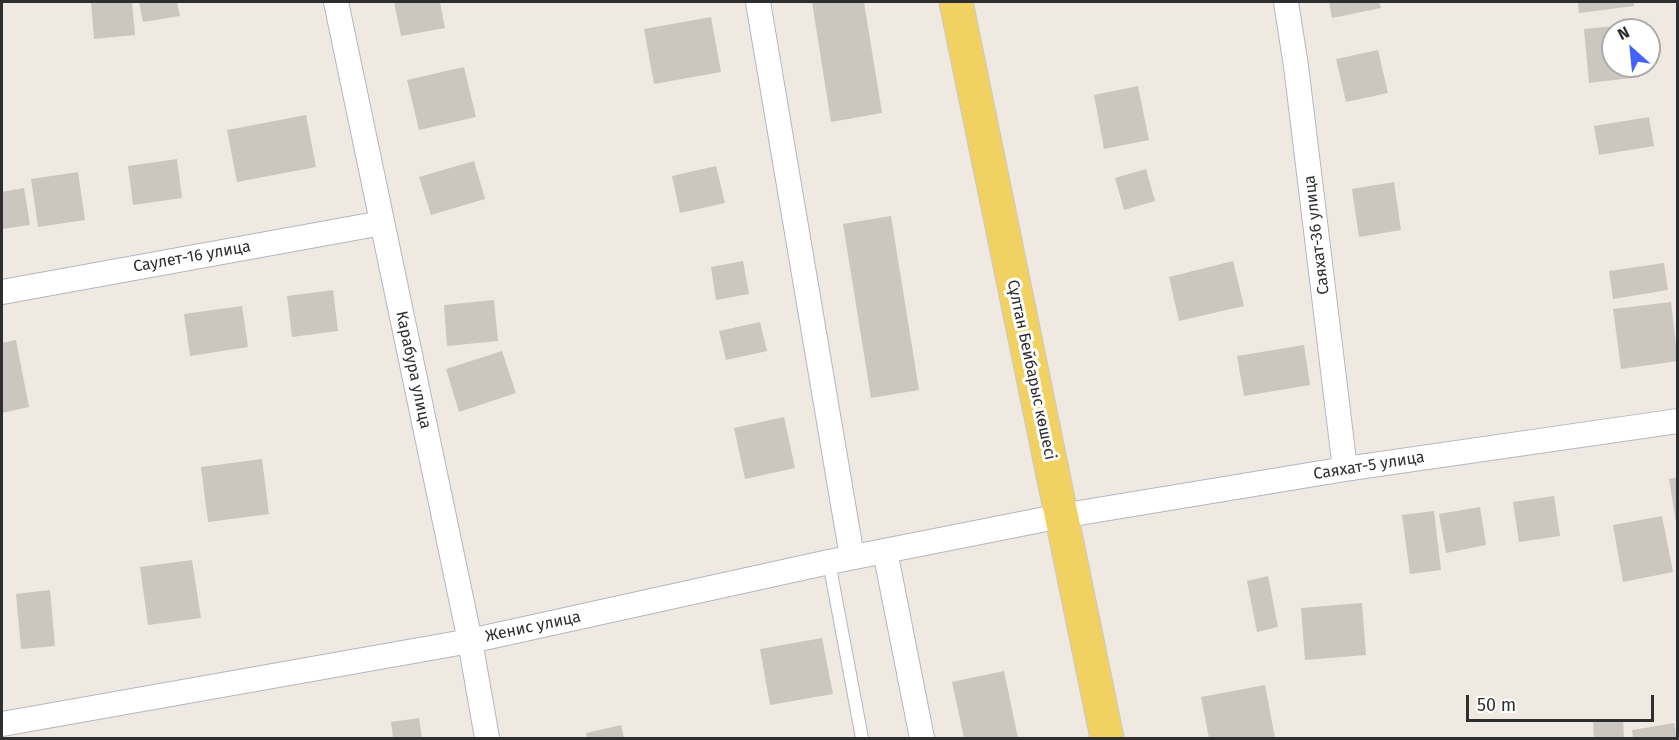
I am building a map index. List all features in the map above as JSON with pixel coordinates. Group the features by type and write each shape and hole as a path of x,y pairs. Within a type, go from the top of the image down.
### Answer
{"main road":[{"name":"Сұлтан Бейбарыс көшесі","path":"956,2 1107,738"}],"street":[{"name":"Карабура улица","path":"336,2 470,641 487,738"},
{"path":"758,2 841,560"},
{"name":"Саяхат-36 улица","path":"1286,2 1296,66 1345,469"},
{"name":"Саулет-16 улица","path":"2,292 382,223"},
{"name":"Саяхат-5 улица","path":"1061,516 1345,469 1677,421"},
{"name":"Женис улица","path":"2,724 470,641 841,560 1061,516"},
{"path":"885,551 922,738"}],"lane":[{"path":"841,560 862,738"}],"building":[{"path":"91,2 132,2 135,35 94,39"},
{"path":"139,2 177,2 180,16 143,22"},
{"path":"394,2 440,2 445,28 401,36"},
{"path":"812,2 864,2 882,113 831,122"},
{"path":"1329,2 1379,2 1381,8 1332,18"},
{"path":"1578,2 1634,2 1634,6 1579,13"},
{"path":"711,17 721,72 654,84 644,29"},
{"path":"1601,27 1601,78 1632,78 1589,83 1584,29"},
{"path":"1378,50 1388,93 1346,102 1336,59"},
{"path":"464,67 476,117 419,130 407,80"},
{"path":"1138,86 1149,140 1104,149 1094,95"},
{"path":"306,115 316,167 237,182 227,130"},
{"path":"1649,117 1654,146 1599,155 1594,126"},
{"path":"177,159 182,198 133,205 128,166"},
{"path":"474,161 485,199 431,215 419,177"},
{"path":"716,166 725,203 680,213 672,176"},
{"path":"1146,169 1155,201 1124,210 1115,178"},
{"path":"78,172 85,220 38,227 31,179"},
{"path":"1394,182 1401,230 1359,237 1352,189"},
{"path":"24,188 30,225 2,229 2,192"},
{"path":"891,216 919,390 871,398 843,224"},
{"path":"743,261 749,294 716,300 711,267"},
{"path":"1233,261 1244,306 1179,321 1169,277"},
{"path":"1664,263 1668,290 1613,299 1609,271"},
{"path":"333,290 338,331 292,337 287,296"},
{"path":"494,300 498,341 447,346 444,305"},
{"path":"1671,302 1678,361 1621,369 1613,309"},
{"path":"242,306 248,347 190,356 184,314"},
{"path":"760,322 767,351 726,360 719,331"},
{"path":"16,340 29,407 2,413 2,343"},
{"path":"1304,345 1310,385 1244,396 1237,356"},
{"path":"502,351 516,393 459,412 446,369"},
{"path":"784,417 795,468 745,479 734,428"},
{"path":"262,459 269,514 208,522 201,467"},
{"path":"1678,477 1678,522 1676,522 1669,479"},
{"path":"1554,496 1560,536 1519,542 1513,502"},
{"path":"1480,507 1486,545 1446,553 1439,514"},
{"path":"1434,511 1441,570 1410,574 1402,515"},
{"path":"1662,516 1673,572 1623,582 1613,525"},
{"path":"192,560 201,618 148,625 140,567"},
{"path":"1268,576 1278,627 1257,632 1247,581"},
{"path":"50,590 55,646 21,649 16,594"},
{"path":"1362,603 1366,655 1305,660 1301,608"},
{"path":"822,638 833,694 770,705 760,649"},
{"path":"1004,671 1018,738 964,738 952,682"},
{"path":"1265,685 1275,738 1209,738 1201,697"},
{"path":"419,718 422,738 393,738 391,722"},
{"path":"1623,719 1624,738 1594,738 1593,721"},
{"path":"1674,723 1677,738 1633,738 1632,730"},
{"path":"621,725 624,738 587,738 586,733"}]}
